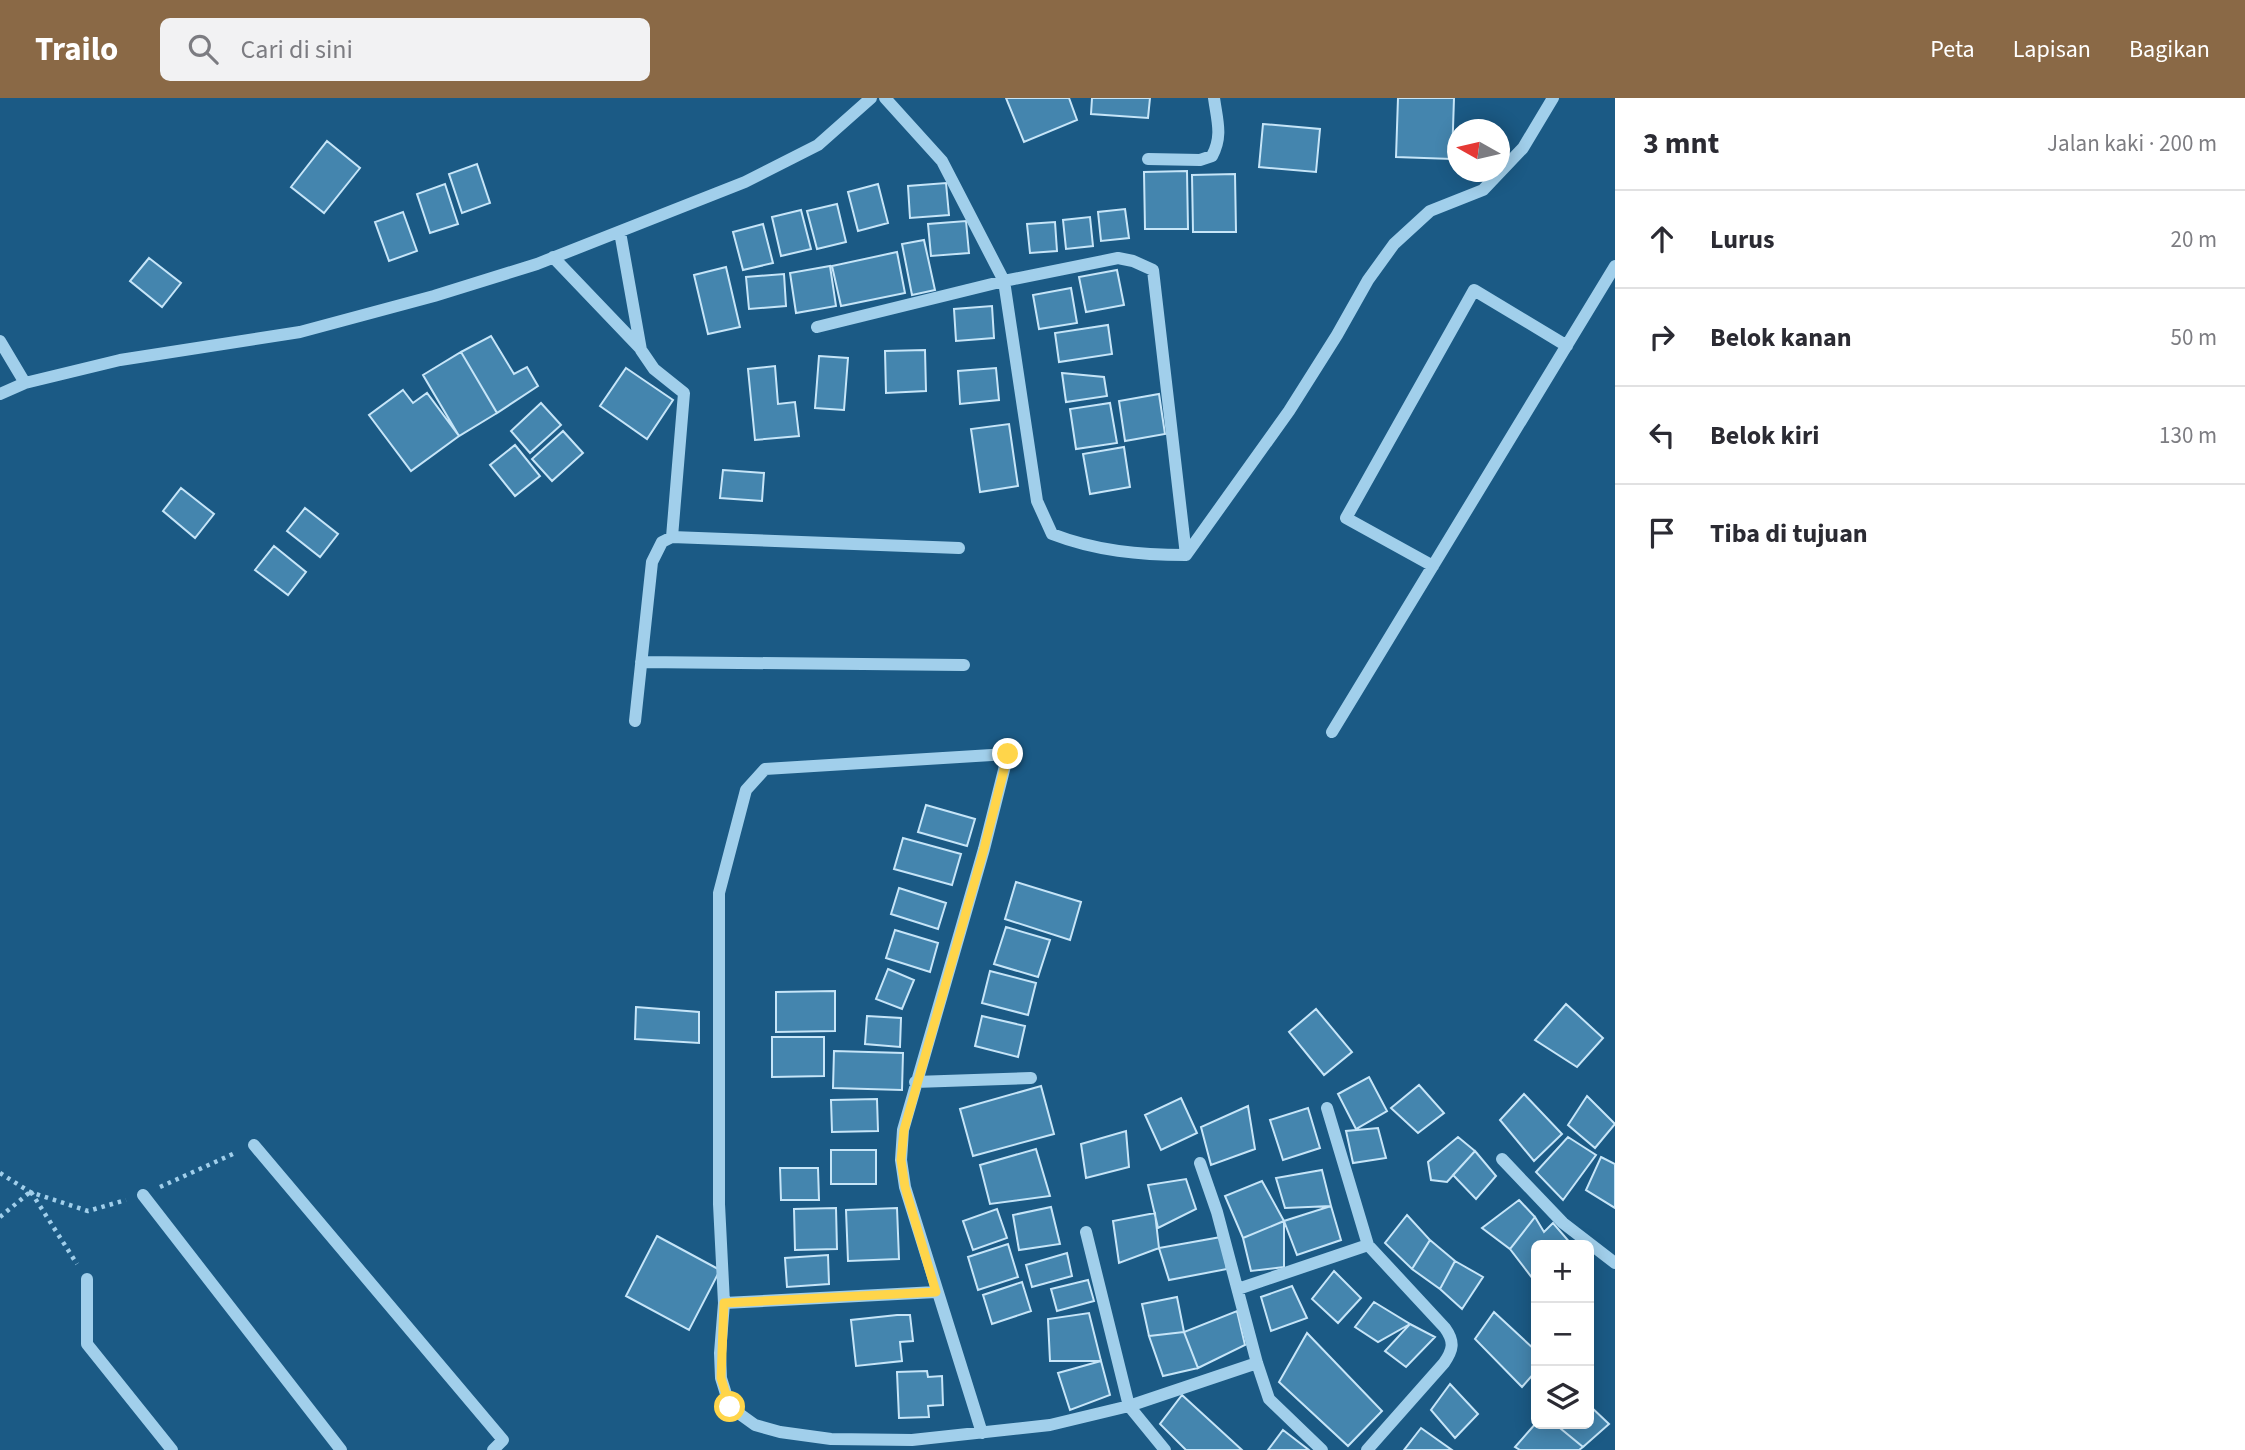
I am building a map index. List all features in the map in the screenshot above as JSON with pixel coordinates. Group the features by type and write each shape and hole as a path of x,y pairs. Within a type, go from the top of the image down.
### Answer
{"street":[{"path":"0,394 25,383 120,360 300,332 433,296 553,257 745,182 818,145 872,98"},
{"path":"885,98 942,162 1004,281 1037,501 1052,534 1077,544 1135,554 1186,555"},
{"path":"1148,159 1200,160 1212,156 1220,131 1214,98"},
{"path":"1186,555 1289,411 1368,280 1394,244 1430,211 1483,190 1523,148 1553,98"},
{"path":"620,232 641,350"},
{"path":"553,257 641,350 654,369 684,393 672,537"},
{"path":"817,327 1004,281 1118,258 1153,270 1186,555"},
{"path":"1332,732 1615,266"},
{"path":"1433,566 1346,518 1474,290 1567,346"},
{"path":"0,341 25,383"},
{"path":"635,721 652,562 662,542 672,537 959,548"},
{"path":"641,662 964,665"},
{"path":"982,1433 936,1292 905,1187 901,1160 904,1130 915,1082 984,849 1008,754 765,769 746,790 719,893 719,1204 724,1303 721,1378 730,1407 755,1425 780,1433 831,1439 912,1440 982,1433 1050,1425 1129,1406 1256,1363"},
{"path":"915,1082 1031,1078"},
{"path":"1326,1108 1368,1245 1445,1328 1453,1343 1444,1363 1367,1450"},
{"path":"254,1145 503,1440 493,1450"},
{"path":"1502,1159 1563,1223 1615,1264"},
{"path":"1200,1163 1217,1212 1256,1363 1269,1399 1322,1450"},
{"path":"143,1195 341,1450"},
{"path":"1086,1232 1129,1406 1165,1450"},
{"path":"1238,1289 1368,1245"},
{"path":"87,1279 87,1344 172,1450"},
{"path":"724,1303 936,1292"}],"path":[{"path":"0,1174 30,1192 88,1211 143,1195 254,1145"},
{"path":"0,1217 30,1192"},
{"path":"30,1192 87,1279"}],"building":[{"path":"1006,98 1069,98 1077,120 1024,142"},
{"path":"1092,98 1150,98 1148,118 1091,114"},
{"path":"1398,98 1454,98 1453,119 1447,119 1447,159 1396,157"},
{"path":"1263,124 1320,129 1316,172 1259,167"},
{"path":"327,141 360,168 324,213 291,187"},
{"path":"477,164 490,203 462,213 449,174"},
{"path":"1187,171 1188,229 1145,229 1144,172"},
{"path":"1235,174 1236,232 1193,232 1192,175"},
{"path":"946,183 949,215 910,218 908,186"},
{"path":"445,184 458,224 430,233 417,194"},
{"path":"878,184 888,223 858,231 848,192"},
{"path":"837,204 846,242 817,249 807,211"},
{"path":"1125,209 1129,238 1101,241 1098,212"},
{"path":"801,210 811,249 781,256 772,217"},
{"path":"403,212 417,251 389,261 375,222"},
{"path":"1090,217 1093,246 1066,249 1063,220"},
{"path":"966,221 969,253 931,256 928,224"},
{"path":"1055,222 1057,251 1030,253 1027,224"},
{"path":"763,224 773,263 743,270 733,232"},
{"path":"924,240 935,290 912,295 902,244"},
{"path":"897,252 905,293 841,306 832,266"},
{"path":"149,258 181,283 162,307 130,281"},
{"path":"830,266 836,306 796,313 790,273"},
{"path":"726,267 740,327 708,334 694,275"},
{"path":"1117,270 1124,305 1086,312 1079,277"},
{"path":"784,274 786,306 749,309 746,277"},
{"path":"1071,288 1077,323 1039,329 1033,295"},
{"path":"992,306 994,338 956,341 954,309"},
{"path":"1108,325 1112,354 1059,362 1055,333"},
{"path":"491,336 514,374 527,367 538,386 497,413 461,352"},
{"path":"925,350 926,391 886,393 885,351"},
{"path":"461,352 497,413 459,436 423,375"},
{"path":"819,356 848,358 844,410 815,408"},
{"path":"775,366 778,404 795,402 799,436 755,440 748,369"},
{"path":"626,368 673,400 647,439 600,406"},
{"path":"996,368 999,400 960,404 958,371"},
{"path":"1062,373 1104,377 1107,396 1066,402"},
{"path":"403,390 413,403 427,393 459,436 411,471 369,415"},
{"path":"1159,394 1165,434 1125,441 1119,401"},
{"path":"541,403 561,425 530,453 511,431"},
{"path":"1110,403 1117,443 1076,449 1070,409"},
{"path":"1009,424 1018,486 980,492 971,429"},
{"path":"563,431 583,453 552,481 532,459"},
{"path":"515,445 540,476 515,496 490,465"},
{"path":"1124,447 1130,487 1090,494 1083,454"},
{"path":"723,470 764,473 762,501 720,498"},
{"path":"181,488 214,514 195,538 163,511"},
{"path":"305,508 338,534 320,557 287,531"},
{"path":"274,546 306,572 288,595 255,570"},
{"path":"926,805 975,819 967,846 918,832"},
{"path":"903,838 961,854 952,885 894,869"},
{"path":"1016,882 1081,902 1070,940 1005,919"},
{"path":"899,888 946,903 938,929 891,914"},
{"path":"1006,927 1050,940 1038,977 994,964"},
{"path":"895,930 938,943 930,972 886,958"},
{"path":"888,969 914,980 902,1009 876,999"},
{"path":"990,971 1036,983 1028,1015 982,1003"},
{"path":"835,991 835,1031 776,1032 776,992"},
{"path":"1566,1004 1603,1038 1577,1067 1535,1040"},
{"path":"636,1007 699,1012 699,1043 635,1039"},
{"path":"1316,1009 1352,1052 1324,1075 1289,1032"},
{"path":"867,1016 901,1018 900,1047 865,1044"},
{"path":"982,1016 1025,1026 1018,1057 975,1046"},
{"path":"772,1037 824,1037 824,1076 772,1077"},
{"path":"834,1051 903,1053 902,1090 833,1088"},
{"path":"1369,1077 1387,1111 1356,1129 1338,1094"},
{"path":"1419,1085 1444,1113 1418,1133 1391,1108"},
{"path":"1041,1086 1054,1134 973,1156 960,1109"},
{"path":"1524,1094 1562,1134 1534,1161 1500,1120"},
{"path":"1587,1096 1615,1124 1595,1148 1568,1125"},
{"path":"1181,1098 1197,1133 1161,1150 1145,1115"},
{"path":"877,1099 878,1131 832,1132 831,1100"},
{"path":"1248,1106 1255,1149 1211,1165 1201,1127"},
{"path":"1308,1108 1320,1148 1283,1160 1270,1120"},
{"path":"1378,1128 1386,1158 1353,1163 1346,1131"},
{"path":"1126,1131 1129,1167 1086,1178 1081,1144"},
{"path":"1458,1137 1475,1151 1447,1182 1431,1180 1428,1162"},
{"path":"1568,1137 1596,1155 1563,1200 1536,1172"},
{"path":"1036,1149 1050,1196 990,1204 980,1165"},
{"path":"831,1150 876,1150 876,1184 831,1184"},
{"path":"1475,1151 1496,1176 1476,1199 1453,1175"},
{"path":"1601,1157 1615,1164 1615,1208 1586,1190"},
{"path":"780,1168 818,1168 819,1200 781,1200"},
{"path":"1322,1170 1331,1206 1285,1208 1276,1178"},
{"path":"1186,1179 1196,1209 1158,1228 1148,1185"},
{"path":"1262,1181 1284,1221 1243,1238 1225,1196"},
{"path":"1519,1200 1535,1217 1510,1249 1482,1228"},
{"path":"1331,1206 1341,1240 1297,1255 1284,1221"},
{"path":"1051,1207 1060,1244 1019,1250 1013,1215"},
{"path":"836,1208 837,1249 795,1250 794,1209"},
{"path":"897,1208 899,1259 848,1261 846,1210"},
{"path":"997,1209 1007,1238 973,1250 963,1221"},
{"path":"1155,1213 1159,1248 1119,1263 1113,1221"},
{"path":"1407,1215 1430,1240 1412,1269 1385,1243"},
{"path":"1535,1217 1544,1232 1553,1223 1568,1240 1531,1240 1531,1276 1510,1249"},
{"path":"1284,1221 1284,1267 1251,1271 1243,1238"},
{"path":"657,1236 720,1270 689,1330 626,1296"},
{"path":"1221,1237 1227,1269 1169,1280 1159,1248"},
{"path":"1430,1240 1455,1261 1440,1289 1412,1269"},
{"path":"1008,1244 1018,1277 978,1290 968,1257"},
{"path":"1067,1253 1072,1276 1032,1287 1026,1265"},
{"path":"828,1255 829,1284 787,1287 785,1258"},
{"path":"1455,1261 1483,1277 1462,1309 1440,1289"},
{"path":"1334,1271 1361,1298 1338,1323 1312,1299"},
{"path":"1088,1280 1094,1301 1057,1311 1051,1289"},
{"path":"1022,1282 1031,1311 992,1324 983,1295"},
{"path":"1292,1286 1307,1318 1271,1331 1261,1297"},
{"path":"1177,1297 1184,1332 1149,1336 1142,1304"},
{"path":"1374,1302 1410,1324 1378,1342 1355,1327"},
{"path":"1237,1311 1245,1345 1198,1368 1184,1332"},
{"path":"1494,1312 1531,1346 1531,1377 1522,1387 1475,1339"},
{"path":"1089,1313 1101,1361 1050,1361 1048,1319"},
{"path":"910,1315 913,1341 900,1342 902,1361 856,1366 851,1320"},
{"path":"1410,1324 1435,1337 1406,1367 1385,1351"},
{"path":"1184,1332 1198,1368 1163,1376 1149,1336"},
{"path":"1307,1333 1382,1411 1348,1446 1279,1382"},
{"path":"1101,1361 1110,1395 1070,1410 1058,1373"},
{"path":"927,1371 928,1377 942,1376 943,1405 928,1406 929,1417 899,1418 897,1372"},
{"path":"1450,1384 1478,1414 1455,1438 1431,1410"},
{"path":"1182,1395 1242,1450 1186,1450 1160,1424"},
{"path":"1594,1410 1609,1424 1583,1447 1561,1429 1594,1429"},
{"path":"1421,1428 1452,1450 1404,1450"},
{"path":"1531,1429 1561,1429 1583,1447 1579,1450 1520,1450 1515,1447"},
{"path":"1283,1430 1309,1450 1268,1450"}],"route":[{"path":"730,1407 721,1378 724,1303 936,1292 905,1187 901,1160 904,1130 915,1082 984,849 1008,754"}]}
